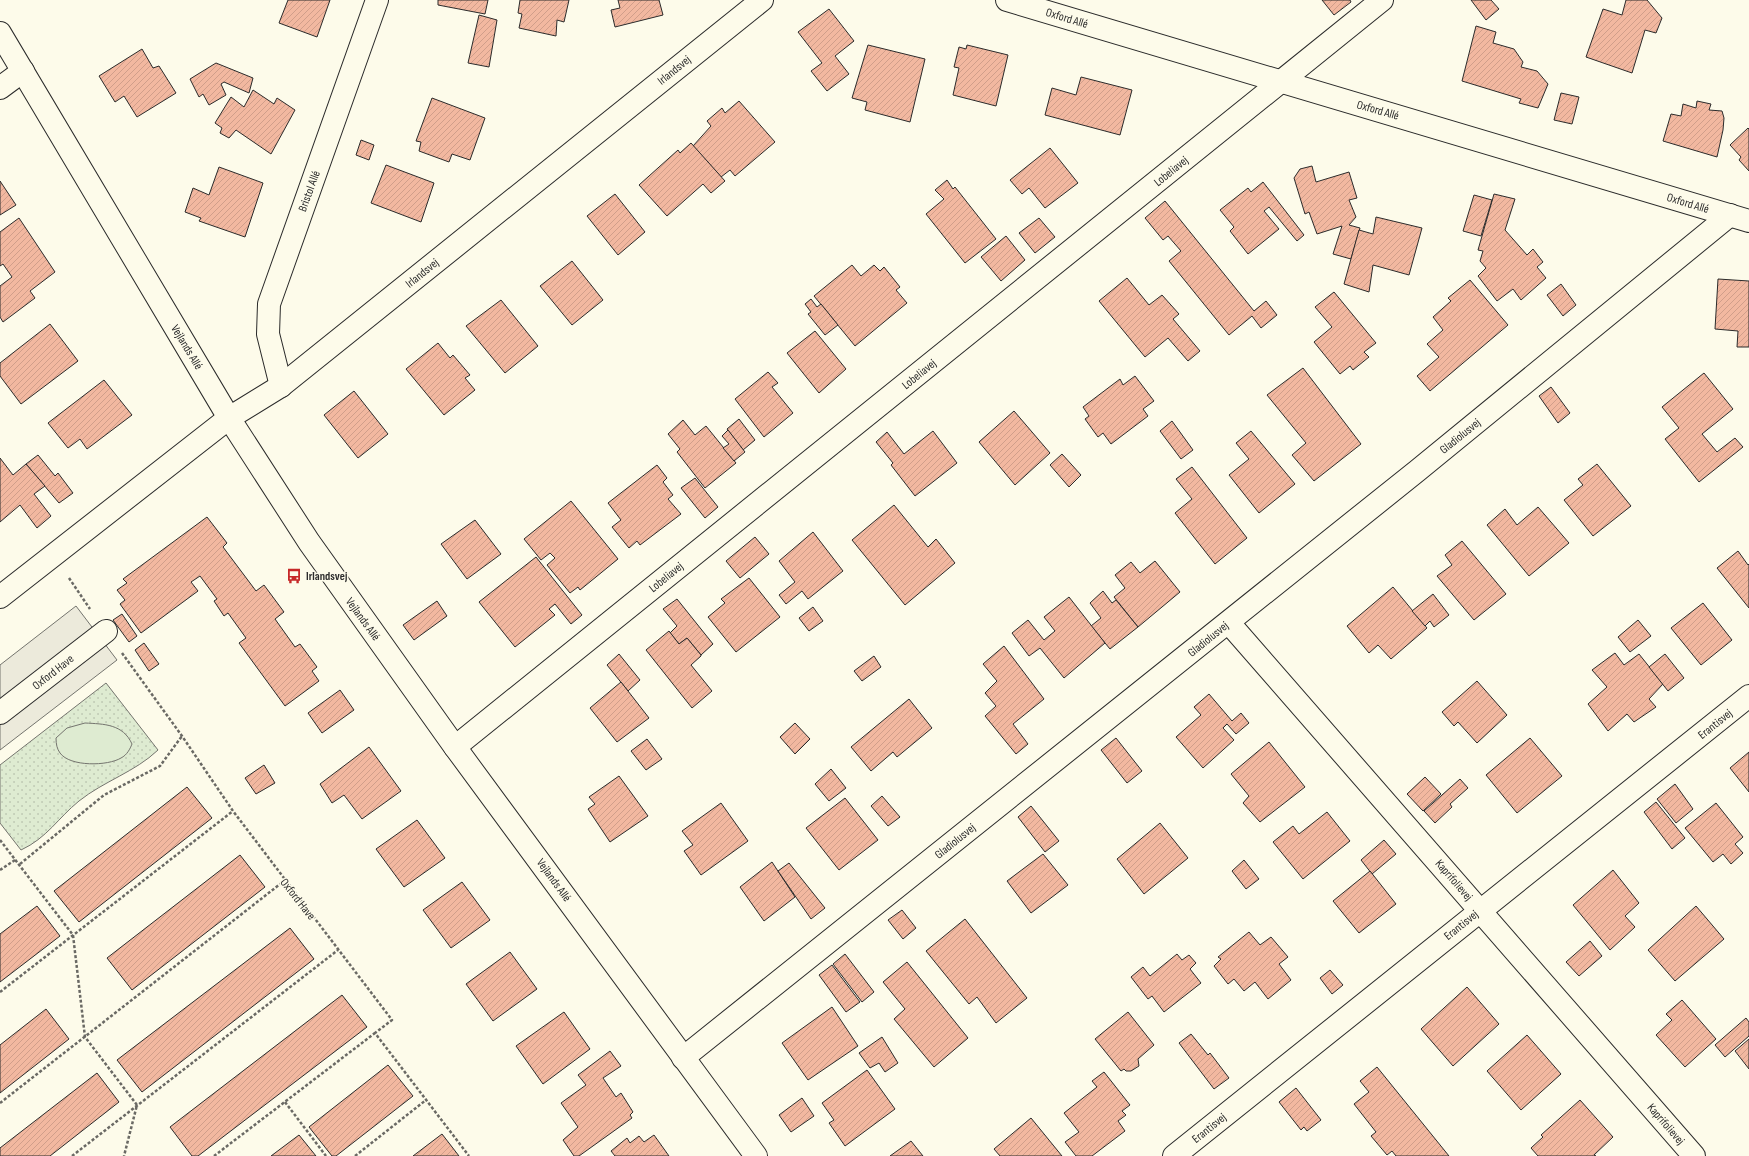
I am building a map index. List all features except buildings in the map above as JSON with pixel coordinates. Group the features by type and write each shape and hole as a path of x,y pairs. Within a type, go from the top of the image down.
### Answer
{"street":[{"name":"Bristol Allé","path":"281,386 268,334 269,304 377,0"},
{"name":"Irlandsvej","path":"0,597 229,418 281,386 762,0"},
{"name":"Oxford Allé","path":"1007,0 1739,218"},
{"name":"Lobeliavej","path":"455,747 1382,0"},
{"name":"Vejlands Allé","path":"0,33 229,418 309,542 455,747 756,1156"},
{"path":"0,88 23,71"},
{"name":"Gladiolusvej","path":"683,1058 1739,218"},
{"name":"Kaprifolievej","path":"1229,623 1694,1156"},
{"name":"Oxford Have","path":"0,713 106,631"},
{"name":"Erantisvej","path":"1174,1156 1749,696"}],"path":[{"name":"Oxford Have","path":"52,555 182,736 233,812 284,881 392,1020 375,1033"},
{"path":"20,864 104,795 160,766 182,736"},
{"path":"0,992 233,812"},
{"path":"0,840 15,860 20,864 72,935 85,1036 137,1105"},
{"path":"0,870 15,860"},
{"path":"0,1103 284,881"},
{"path":"72,1156 338,950"},
{"path":"214,1156 375,1033 469,1156"},
{"path":"354,1156 426,1100"},
{"path":"285,1102 326,1156"},
{"path":"124,1156 137,1105"}],"green space":[{"path":"106,683 158,750 149,758 129,771 79,801 38,840 21,850 0,823 0,765"},
{"path":"85,723 112,726 124,732 132,744 129,750 125,755 115,761 99,764 80,763 65,758 58,750 56,738 67,728"}],"shaded area":[{"path":"76,606 117,660 0,750 0,665"}],"place":[{"name":"Irlandsvej","path":"294,576"}]}
